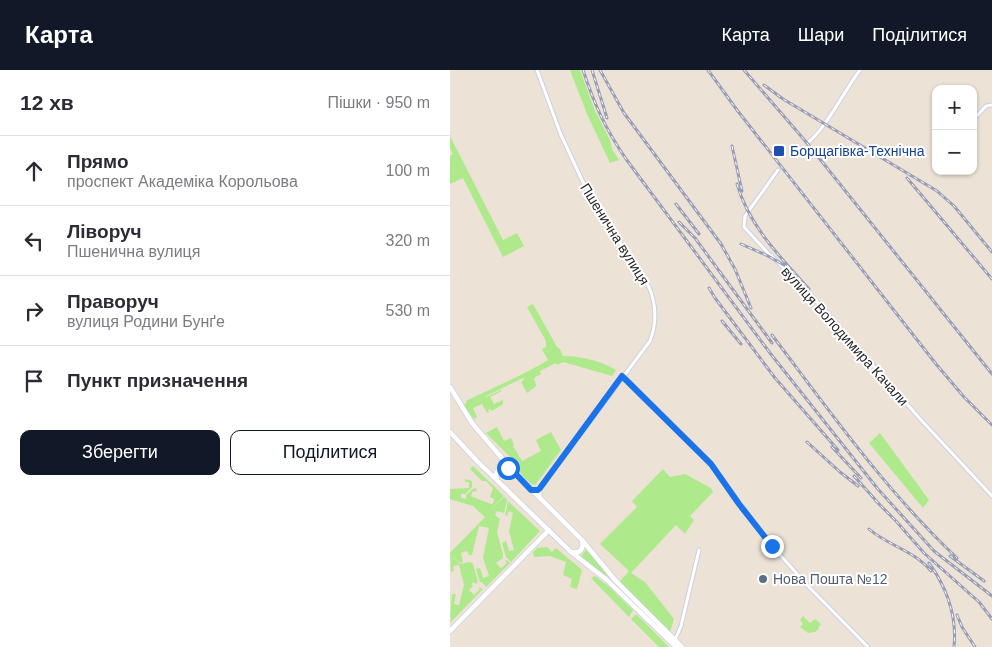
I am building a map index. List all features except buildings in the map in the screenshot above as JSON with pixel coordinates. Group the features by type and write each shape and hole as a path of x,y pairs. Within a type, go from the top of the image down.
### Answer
{"main road":[{"path":"450,387 472,423 511,469 582,540 615,580 682,647"},
{"path":"450,432 457,442 570,551 608,580 676,647"},
{"path":"498,481 496,474 499,468 511,469"},
{"path":"450,631 549,530"},
{"path":"570,551 577,552 581,550 583,546 582,540"}],"street":[{"name":"Пшенична вулиця","path":"537,70 561,135 588,193 649,287 653,296 655,312 653,334 650,340 540,488"},
{"path":"807,143 812,140 825,123 860,70"},
{"path":"977,116 986,106 992,105"},
{"name":"вулиця Володимира Качали","path":"778,170 745,216 744,226 768,253 803,286 922,422 992,496"},
{"path":"622,376 711,464 765,538 868,647"},
{"path":"531,490 538,490 540,488 541,500"},
{"path":"675,640 681,626 699,550"}],"green space":[{"path":"570,70 580,70 595,111 619,160 610,163 587,114"},
{"path":"450,136 503,240 517,233 524,246 503,257 463,178 450,184 450,156 453,154 450,149"},
{"path":"533,304 563,356 591,360 616,370 612,376 563,362 557,365 556,363 540,371 541,374 534,378 536,386 527,393 521,382 524,380 523,378 486,396 484,398 501,390 490,397 494,404 503,400 503,404 492,411 488,410 489,412 487,413 482,404 473,408 477,417 474,419 463,405 467,403 466,401 548,360 542,349 546,347 546,341 527,307"},
{"path":"497,427 504,441 511,438 513,446 522,461 541,451 536,440 551,432 561,450 535,485 523,476 509,456 486,433"},
{"path":"880,433 929,500 923,508 869,443"},
{"path":"473,466 504,496 487,513 505,497 507,500 504,513 497,511 495,515 500,519 497,532 503,554 503,558 496,563 501,568 507,563 505,561 507,560 510,563 486,587 480,582 476,569 480,568 483,578 489,576 483,558 489,528 479,526 472,555 469,555 467,551 461,553 463,562 460,563 451,555 460,564 470,562 473,564 478,582 471,584 473,586 469,590 474,595 480,589 478,587 483,589 450,623 452,594 456,594 454,604 459,605 464,585 459,565 453,566 454,571 451,572 450,552 485,517 473,506 450,499 450,489 469,488 469,482 465,482 465,479 472,481 472,487 465,494 461,494 461,498 466,499 466,495 474,488 477,489 476,492 473,491 471,496 491,504 493,504 494,499 490,497 493,488 486,481 482,481 470,469"},
{"path":"663,469 670,477 685,474 711,488 713,492 690,516 694,520 685,534 676,525 631,573 645,582 674,619 670,632 621,583 620,581 629,571 600,544 637,507 632,501"},
{"path":"508,501 540,531 511,562 506,557 502,543 506,541 509,551 514,550 509,531 513,513 509,511 507,516 505,515"},
{"path":"547,547 552,552 556,548 582,570 577,589 570,587 572,579 563,575 566,562 550,556 534,557 533,552 537,548"},
{"path":"587,549 610,577 610,578 580,557"},
{"path":"595,576 633,610 629,617 591,578"},
{"path":"635,615 669,647 659,647 631,619"},
{"path":"803,616 810,623 815,619 821,624 819,629 808,633 800,627 803,624 800,620"}],"railway":[{"path":"583,70 601,116 626,159 770,353 877,488 934,551 992,596"},
{"path":"592,70 607,118"},
{"path":"600,70 624,113 721,244 735,269 751,308"},
{"path":"708,70 737,110 936,364 964,397 992,425"},
{"path":"744,70 807,143 992,374"},
{"path":"764,85 783,99 937,191 954,206 992,252"},
{"path":"732,146 742,191"},
{"path":"907,178 992,279"},
{"path":"737,184 749,214 758,228 809,289"},
{"path":"676,204 699,234"},
{"path":"679,222 695,238 772,343"},
{"path":"741,244 784,265"},
{"path":"709,288 775,378 838,450"},
{"path":"722,321 741,344"},
{"path":"772,335 883,479 931,533 957,558"},
{"path":"807,442 858,486"},
{"path":"832,447 861,478"},
{"path":"854,476 880,505"},
{"path":"875,500 895,520"},
{"path":"896,521 924,553 979,602 992,619"},
{"path":"869,529 884,540 917,558 931,571"},
{"path":"950,556 984,581"},
{"path":"929,563 941,582 949,603 954,625 954,647"},
{"path":"957,615 962,627 975,647"}],"place":[{"name":"Борщагівка-Технічна","path":"779,151"},
{"name":"Нова Пошта №12","path":"763,579"}],"route":[{"path":"508,468 531,490 538,490 622,376 711,464 772,546"}]}
